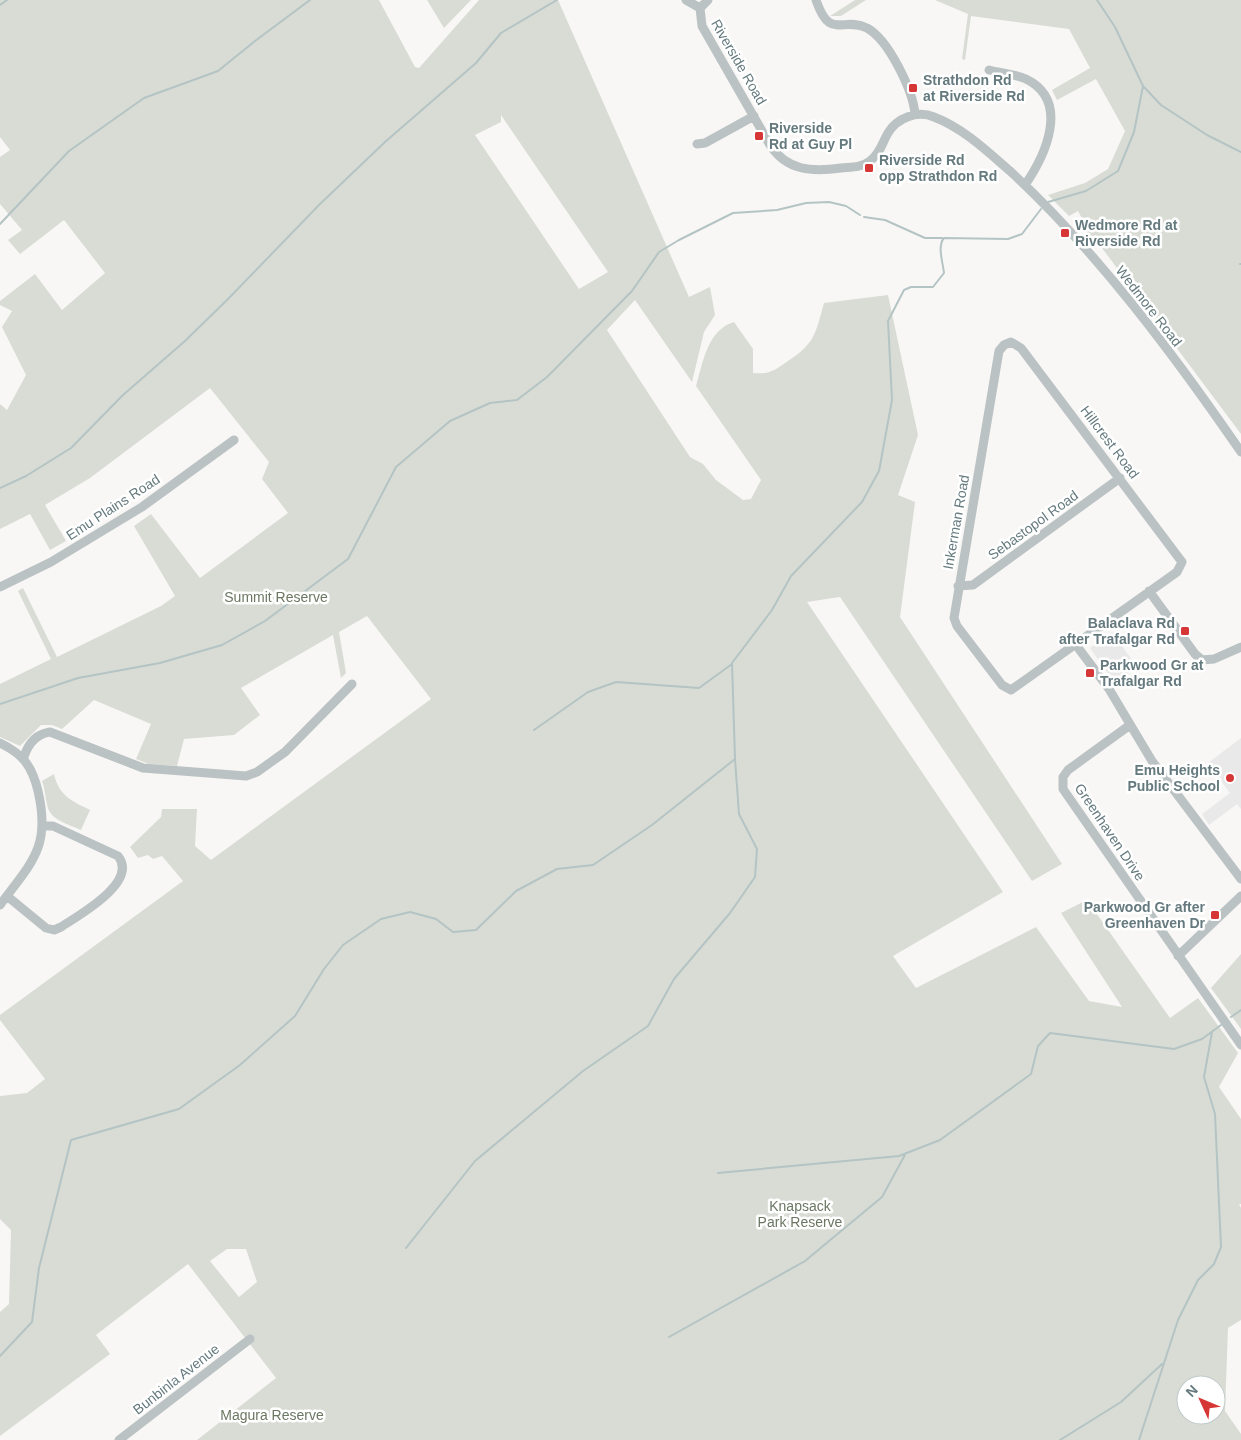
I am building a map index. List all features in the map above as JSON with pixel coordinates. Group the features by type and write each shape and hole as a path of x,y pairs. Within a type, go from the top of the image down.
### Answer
{"street":[{"path":"686,0 700,8 708,0"},
{"path":"816,0 826,21 838,25 864,27 879,39 900,70 914,106 915,114 936,117 972,138 1025,185 1032,175 1050,132 1049,107 1042,92 1027,80 989,70"},
{"name":"Riverside Road","path":"700,8 702,26 770,144 782,158 799,168 813,171 865,164 876,156 890,130 904,118 915,114"},
{"path":"697,144 705,143 754,116"},
{"name":"Wedmore Road","path":"1025,185 1104,270 1241,452"},
{"name":"Hillcrest Road","path":"1007,343 1015,343 1021,348 1181,559 1181,566 1149,591"},
{"name":"Inkerman Road","path":"1007,343 1001,348 998,355 958,586 955,622 1002,685 1010,690 1018,688 1076,645"},
{"name":"Emu Plains Road","path":"0,587 51,562 134,512 234,440"},
{"name":"Sebastopol Road","path":"958,586 974,585 1120,478"},
{"path":"1241,646 1214,659 1202,660 1195,654 1149,591 1076,645 1108,689 1152,761 1241,879"},
{"path":"24,757 35,739 50,732 143,768 249,775 285,752 352,684"},
{"name":"Greenhaven Drive","path":"1130,726 1068,770 1063,777 1062,785 1065,794 1240,1042"},
{"path":"0,742 24,757 35,778 44,826 38,849 2,902 46,928 54,930 61,927 99,899 120,880 123,867 118,856 53,826 44,826"},
{"path":"1178,956 1241,896"},
{"name":"Bunbinla Avenue","path":"119,1440 250,1339"}],"shaded area":[{"path":"1112,632 1137,667 1115,683 1090,648"},
{"name":"Emu Heights Public School","path":"1241,738 1241,809 1237,804 1209,825 1202,814 1230,793 1208,763"}],"green space":[{"path":"0,0 379,0 415,67 419,68 479,0 558,0 689,297 710,287 715,315 704,332 692,382 635,300 607,330 690,457 703,464 716,480 743,500 751,499 761,480 696,386 708,348 718,332 725,326 734,322 753,349 753,373 767,373 795,356 808,344 816,331 824,303 888,295 918,435 898,495 915,502 900,617 1062,864 1032,881 840,597 807,602 1003,892 893,956 916,988 1036,927 1089,1001 1122,1007 1061,913 1087,900 1170,1018 1198,998 1238,1053 1219,1087 1241,1119 1241,1204 1239,1204 1241,1208 1241,1320 1228,1328 1226,1383 1226,1375 1176,1375 1176,1425 1226,1425 1226,1412 1241,1434 1241,1440 197,1440 276,1378 188,1264 96,1335 110,1354 0,1436 0,1312 9,1304 11,1230 0,1219 0,1096 27,1093 45,1079 0,1020 0,1015 183,881 162,856 153,859 148,855 138,858 130,847 161,817 162,809 197,809 195,846 211,860 431,699 367,616 339,632 346,673 341,678 333,635 241,688 260,715 234,735 184,739 177,766 149,764 136,759 151,724 94,700 62,729 52,725 41,725 20,746 0,737 0,684 51,659 18,591 23,588 57,657 161,606 175,596 134,526 151,514 200,578 288,513 262,479 269,462 210,388 90,478 45,505 66,541 50,550 30,514 0,529 0,404 7,410 26,375 2,327 12,311 0,305 0,301 35,274 62,310 105,273 64,220 20,254 8,240 22,230 0,204 0,157 10,150 0,137","holes":["501,115 608,272 579,289 475,135 501,122","227,1249 246,1249 257,1282 239,1297 210,1261"]},
{"path":"427,0 471,0 444,28"},
{"path":"855,0 866,0 841,16 830,16"},
{"path":"935,0 1241,0 1241,434 1096,240 1086,232 1088,230 1078,211 1069,216 1048,195 1085,183 1108,169 1125,131 1096,79 1057,100 1052,90 1090,68 1069,29 971,16 965,60 962,59 968,14"},
{"path":"54,774 59,788 67,797 90,810 81,830 60,821 51,814 42,781"},
{"path":"1241,954 1241,1029 1211,988"}],"waterway":[{"path":"0,5 7,0"},
{"path":"0,224 69,151 144,98 218,71 310,0"},
{"path":"0,488 26,476 71,448 123,395 185,341 320,204 385,142 476,63 501,33 557,0"},
{"path":"1097,0 1115,27 1143,86 1161,105 1207,135 1241,152"},
{"path":"1048,202 1086,191 1118,171 1134,132 1143,86"},
{"path":"0,704 78,678 160,663 222,645 265,621 348,559 396,467 450,421 490,403 517,400 547,377 632,291 659,252 679,240 733,213 777,210 806,203 829,202 846,206 860,215"},
{"path":"0,1356 32,1322 39,1268 71,1140 179,1109 240,1065 295,1016 324,969 343,945 381,919 410,912 436,919 453,932 476,930 516,891 557,869 593,865 652,825 735,759 732,663 772,610 791,576 862,502 879,471 892,400 888,321 904,290 911,287 933,287 944,273 941,250 944,238 1008,239 1022,234 1041,209"},
{"path":"864,217 885,220 925,238 942,238"},
{"path":"534,730 588,692 616,682 699,688 732,664"},
{"path":"406,1248 475,1161 583,1071 648,1026 674,979 730,913 755,877 757,849 739,814 735,759"},
{"path":"1231,1017 1241,1010"},
{"path":"718,1173 899,1156 940,1140 1031,1074 1038,1046 1050,1033 1174,1049 1202,1039 1221,1025"},
{"path":"1139,1440 1178,1320 1198,1280 1214,1264 1221,1247 1215,1114 1204,1077 1212,1032"},
{"path":"669,1337 805,1261 882,1197 906,1153"},
{"path":"1060,1440 1121,1402 1162,1364"}],"place":[{"name":"Strathdon Rd at Riverside Rd","path":"913,88"},
{"name":"Riverside Rd at Guy Pl","path":"759,136"},
{"name":"Riverside Rd opp Strathdon Rd","path":"869,168"},
{"name":"Wedmore Rd at Riverside Rd","path":"1065,233"},
{"name":"Balaclava Rd after Trafalgar Rd","path":"1185,631"},
{"name":"Parkwood Gr at Trafalgar Rd","path":"1090,673"},
{"name":"Emu Heights Public School","path":"1230,778"},
{"name":"Parkwood Gr after Greenhaven Dr","path":"1215,915"}],"park label":[{"name":"Summit Reserve","path":"276,597"},
{"name":"Knapsack Park Reserve","path":"800,1214"},
{"name":"Magura Reserve","path":"272,1415"}]}
